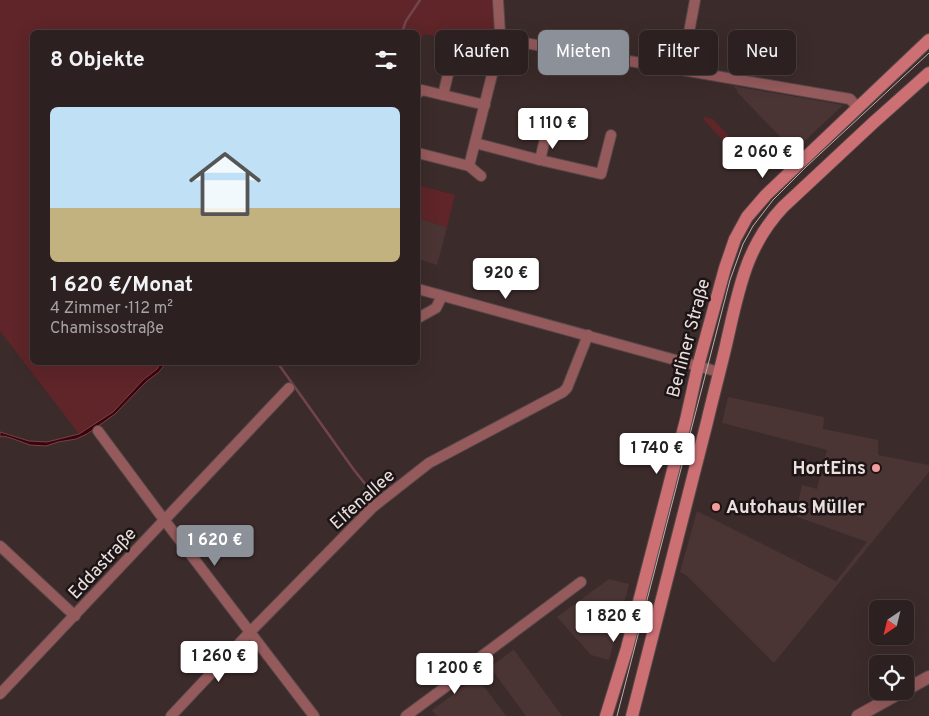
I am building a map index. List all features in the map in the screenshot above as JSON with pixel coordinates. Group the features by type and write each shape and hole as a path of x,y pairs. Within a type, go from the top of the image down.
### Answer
{"main road":[{"name":"Berliner Straße","path":"606,716 627,648 686,420 698,366 735,239 755,207 768,193 929,40"},
{"path":"632,716 747,263 772,218 929,73"}],"street":[{"path":"498,0 500,30"},
{"path":"690,30 696,0"},
{"path":"528,44 639,63"},
{"path":"444,94 448,75"},
{"path":"469,166 492,75"},
{"path":"712,75 850,98 858,108"},
{"path":"420,92 422,90 444,94 485,105"},
{"path":"540,160 549,122"},
{"path":"475,143 601,174 611,135"},
{"path":"420,154 469,166 481,176"},
{"path":"420,290 720,372"},
{"path":"420,317 436,308 442,296"},
{"name":"Elfenallee","path":"171,716 250,632 373,507 429,463 565,390 588,335"},
{"name":"Eddastraße","path":"0,694 289,388"},
{"path":"98,431 314,716"},
{"path":"0,546 75,616"},
{"path":"406,716 459,677 463,670 581,582"},
{"path":"914,685 929,677"},
{"path":"858,716 887,700"}],"shaded area":[{"path":"0,0 493,0 496,30 435,30 435,36 424,34 420,43 420,30 30,30 30,365 160,365 113,412 79,434 0,331"},
{"path":"733,86 843,105 794,151"},
{"path":"704,117 713,119 730,137 724,142 703,119"},
{"path":"420,186 455,195 447,227 420,219"},
{"path":"420,219 447,227 437,265 420,260"},
{"path":"160,365 164,365 115,414 87,434 76,439 46,446 30,445 11,438 0,437 0,432 29,441 47,442 79,434 113,412 143,380"},
{"path":"728,397 824,417 823,429 878,440 878,455 929,465 929,472 774,663 687,576 680,572 697,511 836,581 867,542 795,516 802,485 817,489 827,450 722,423"},
{"path":"609,579 629,584 609,660 591,655 557,617"},
{"path":"513,650 562,716 526,716 490,667"},
{"path":"477,677 506,716 437,716 432,710"}],"waterway":[{"path":"403,30 406,21 420,0"},
{"path":"279,365 371,491"}],"tram line":[{"path":"617,716 730,280 743,244 753,226 773,200 929,53"}],"place":[{"name":"HortEins","path":"876,468"},
{"name":"Autohaus Müller","path":"716,507"}]}
